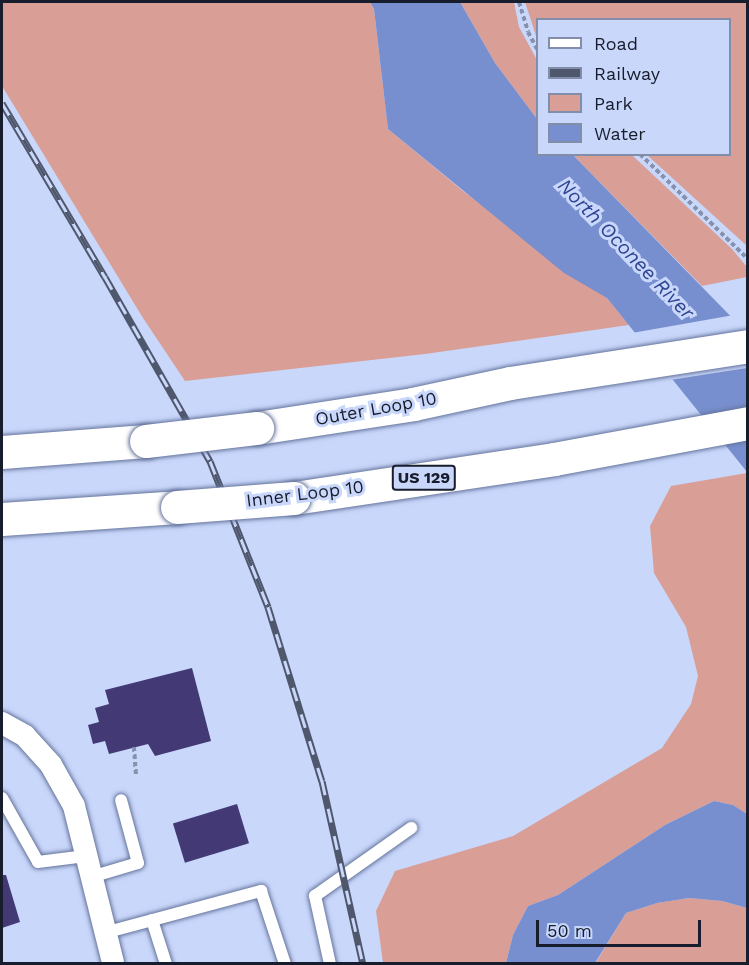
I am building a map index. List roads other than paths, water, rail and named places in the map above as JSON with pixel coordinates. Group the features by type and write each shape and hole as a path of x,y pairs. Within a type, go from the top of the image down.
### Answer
{"highway":[{"name":"Outer Loop 10","path":"2,452 146,441 257,428 413,404 510,383 747,346"},
{"name":"Inner Loop 10","path":"2,519 294,498 554,459 747,423"}],"street":[{"path":"2,723 25,736 51,765 74,806 110,963"}],"lane":[{"path":"2,798 38,862 88,866 138,863 121,800"},
{"path":"330,963 315,896 411,828"},
{"path":"104,933 261,891 285,963"},
{"path":"152,920 166,963"}],"water":[{"name":"North Oconee River","path":"370,2 460,2 495,63 536,118 536,156 574,156 747,333 747,472 607,298 564,273 388,129 374,9"},
{"path":"714,801 733,805 747,814 747,908 722,901 689,898 657,903 626,913 595,963 506,963 513,935 528,906 558,895 665,825"}],"railway":[{"path":"2,103 210,461 268,607 322,781 363,964"}]}
